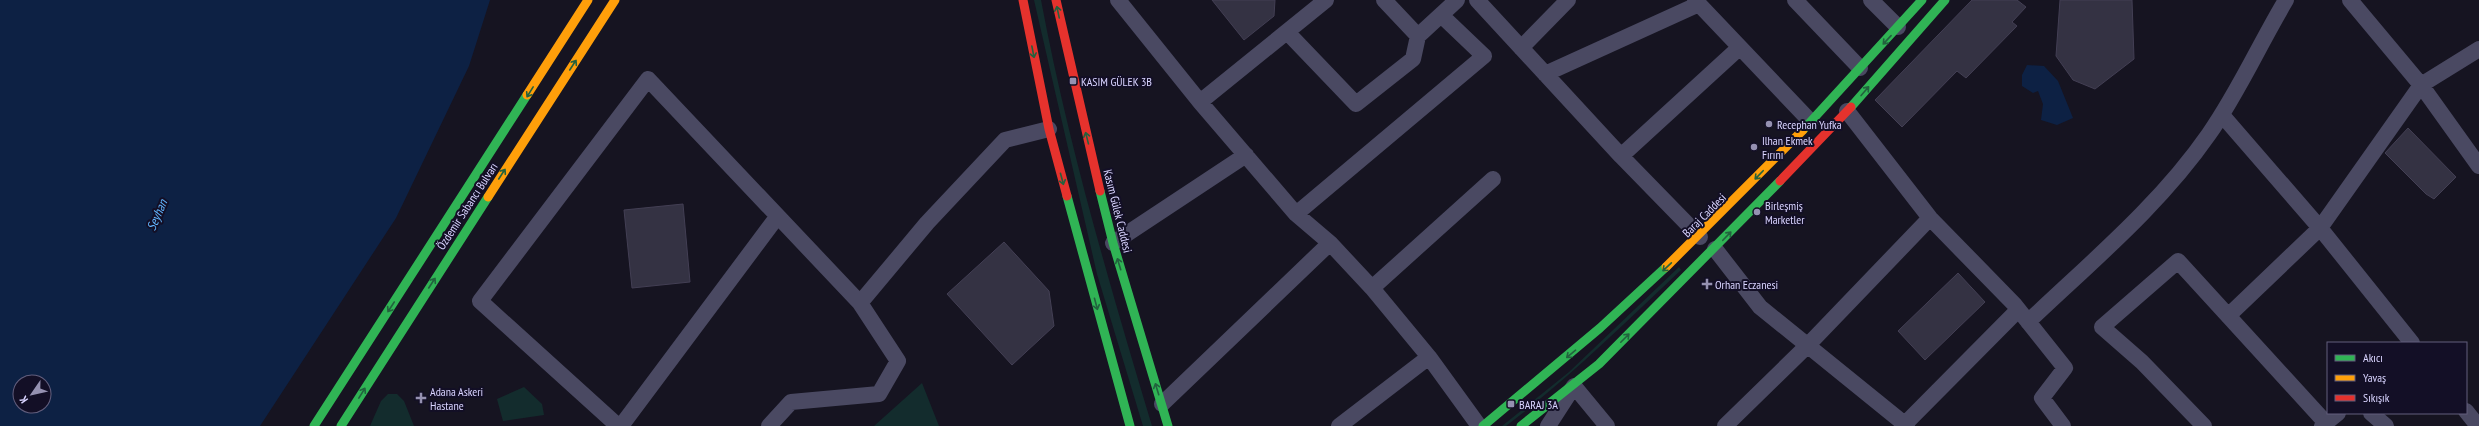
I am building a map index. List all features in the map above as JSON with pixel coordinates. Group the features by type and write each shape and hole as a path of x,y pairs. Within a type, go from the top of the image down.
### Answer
{"main road":[{"name":"Özdemir Sabancı Bulvarı","path":"314,426 588,0"},
{"name":"Özdemir Sabancı Bulvarı","path":"341,426 616,0"},
{"path":"1023,0 1049,129 1130,426"},
{"name":"Kasım Gülek Caddesi","path":"1056,0 1073,81 1113,243 1168,426"},
{"name":"Baraj Caddesi","path":"1483,426 1580,347 1700,237 1811,122 1922,0"},
{"path":"1521,426 1574,386 1715,249 1847,112 1944,0"}],"street":[{"path":"1118,0 1200,102 1296,214 1330,243 1372,288 1429,357 1479,426"},
{"path":"1200,102 1326,0"},
{"path":"1384,0 1418,36"},
{"path":"1287,32 1356,104 1413,59 1418,36 1457,0"},
{"path":"1476,0 1621,156 1700,237"},
{"path":"1521,48 1568,0"},
{"path":"1795,0 1860,68"},
{"path":"1871,0 1898,27"},
{"path":"1715,249 1760,307 1906,425 2023,316 2161,196 2222,115 2240,87 2261,41 2286,0"},
{"path":"2350,0 2421,85 2479,166"},
{"path":"1545,74 1697,2 1739,48 1811,122"},
{"path":"1296,214 1484,56 1441,14"},
{"path":"1621,156 1739,48"},
{"path":"2228,316 2320,228 2421,85 2479,49"},
{"path":"618,426 480,301 648,79 777,218 860,303 898,361 879,394 791,402 769,426"},
{"path":"1847,112 1930,218 2023,316 2065,368 2042,398 2063,426"},
{"path":"2222,115 2320,228 2411,342"},
{"path":"860,303 927,223 1005,140 1049,129"},
{"path":"1113,243 1246,155"},
{"path":"1372,288 1493,179"},
{"path":"621,426 777,218"},
{"path":"1725,426 1808,345 1930,218"},
{"path":"1162,404 1330,243"},
{"path":"2204,426 2142,362 2102,327 2178,261 2228,316 2329,421"},
{"path":"1339,426 1429,357"},
{"path":"1548,426 1574,386 1607,426"},
{"path":"2467,412 2478,426"},
{"path":"2372,414 2386,426"}],"green space":[{"path":"1034,0 1041,0 1077,161 1121,321 1152,426 1143,426 1097,274"},
{"path":"1679,267 1681,270 1574,370 1506,426 1502,426 1569,372"},
{"path":"922,383 939,426 874,426"},
{"path":"524,387 542,404 544,415 503,421 497,399"},
{"path":"388,394 397,394 404,401 414,426 370,426 381,401"}],"water":[{"name":"Seyhan","path":"0,0 490,0 469,66 396,218 260,426 0,426"},
{"path":"2027,65 2044,66 2058,81 2073,118 2057,125 2041,120 2043,104 2038,91 2033,93 2022,86 2022,75"}],"building":[{"path":"1212,0 1275,0 1274,16 1244,40"},
{"path":"1972,0 2017,0 2026,7 2012,22 2017,26 1966,78 1957,71 1902,127 1875,100"},
{"path":"2060,0 2132,0 2134,59 2095,89 2073,80 2056,56"},
{"path":"2408,128 2456,177 2434,199 2426,194 2385,153"},
{"path":"683,204 690,282 632,288 624,210"},
{"path":"1004,242 1049,291 1054,326 1012,365 947,294"},
{"path":"1958,273 1985,302 1925,360 1898,331"}],"traffic: fast":[{"path":"1803,130 1922,0"},
{"path":"1851,107 1945,0"},
{"path":"314,426 527,95"},
{"path":"1521,426 1599,364 1780,181"},
{"path":"1100,191 1113,243 1168,426"},
{"path":"1067,196 1130,426"},
{"path":"341,426 488,197"},
{"path":"1483,426 1600,328 1666,267"}],"traffic: slow":[{"path":"527,95 588,0"},
{"path":"488,197 615,0"},
{"path":"1666,267 1803,130"}],"traffic: jam":[{"path":"1023,0 1049,129 1067,196"},
{"path":"1056,0 1100,191"},
{"path":"1780,181 1851,107"}],"place":[{"name":"KASIM GÜLEK 3B","path":"1073,81"},
{"name":"Recephan Yufka","path":"1769,124"},
{"name":"Ilhan Ekmek Fırını","path":"1754,147"},
{"name":"Birleşmiş Marketler","path":"1757,212"},
{"name":"Orhan Eczanesi","path":"1707,284"},
{"name":"Adana Askeri Hastane","path":"421,398"},
{"name":"BARAJ 3A","path":"1511,404"}]}
